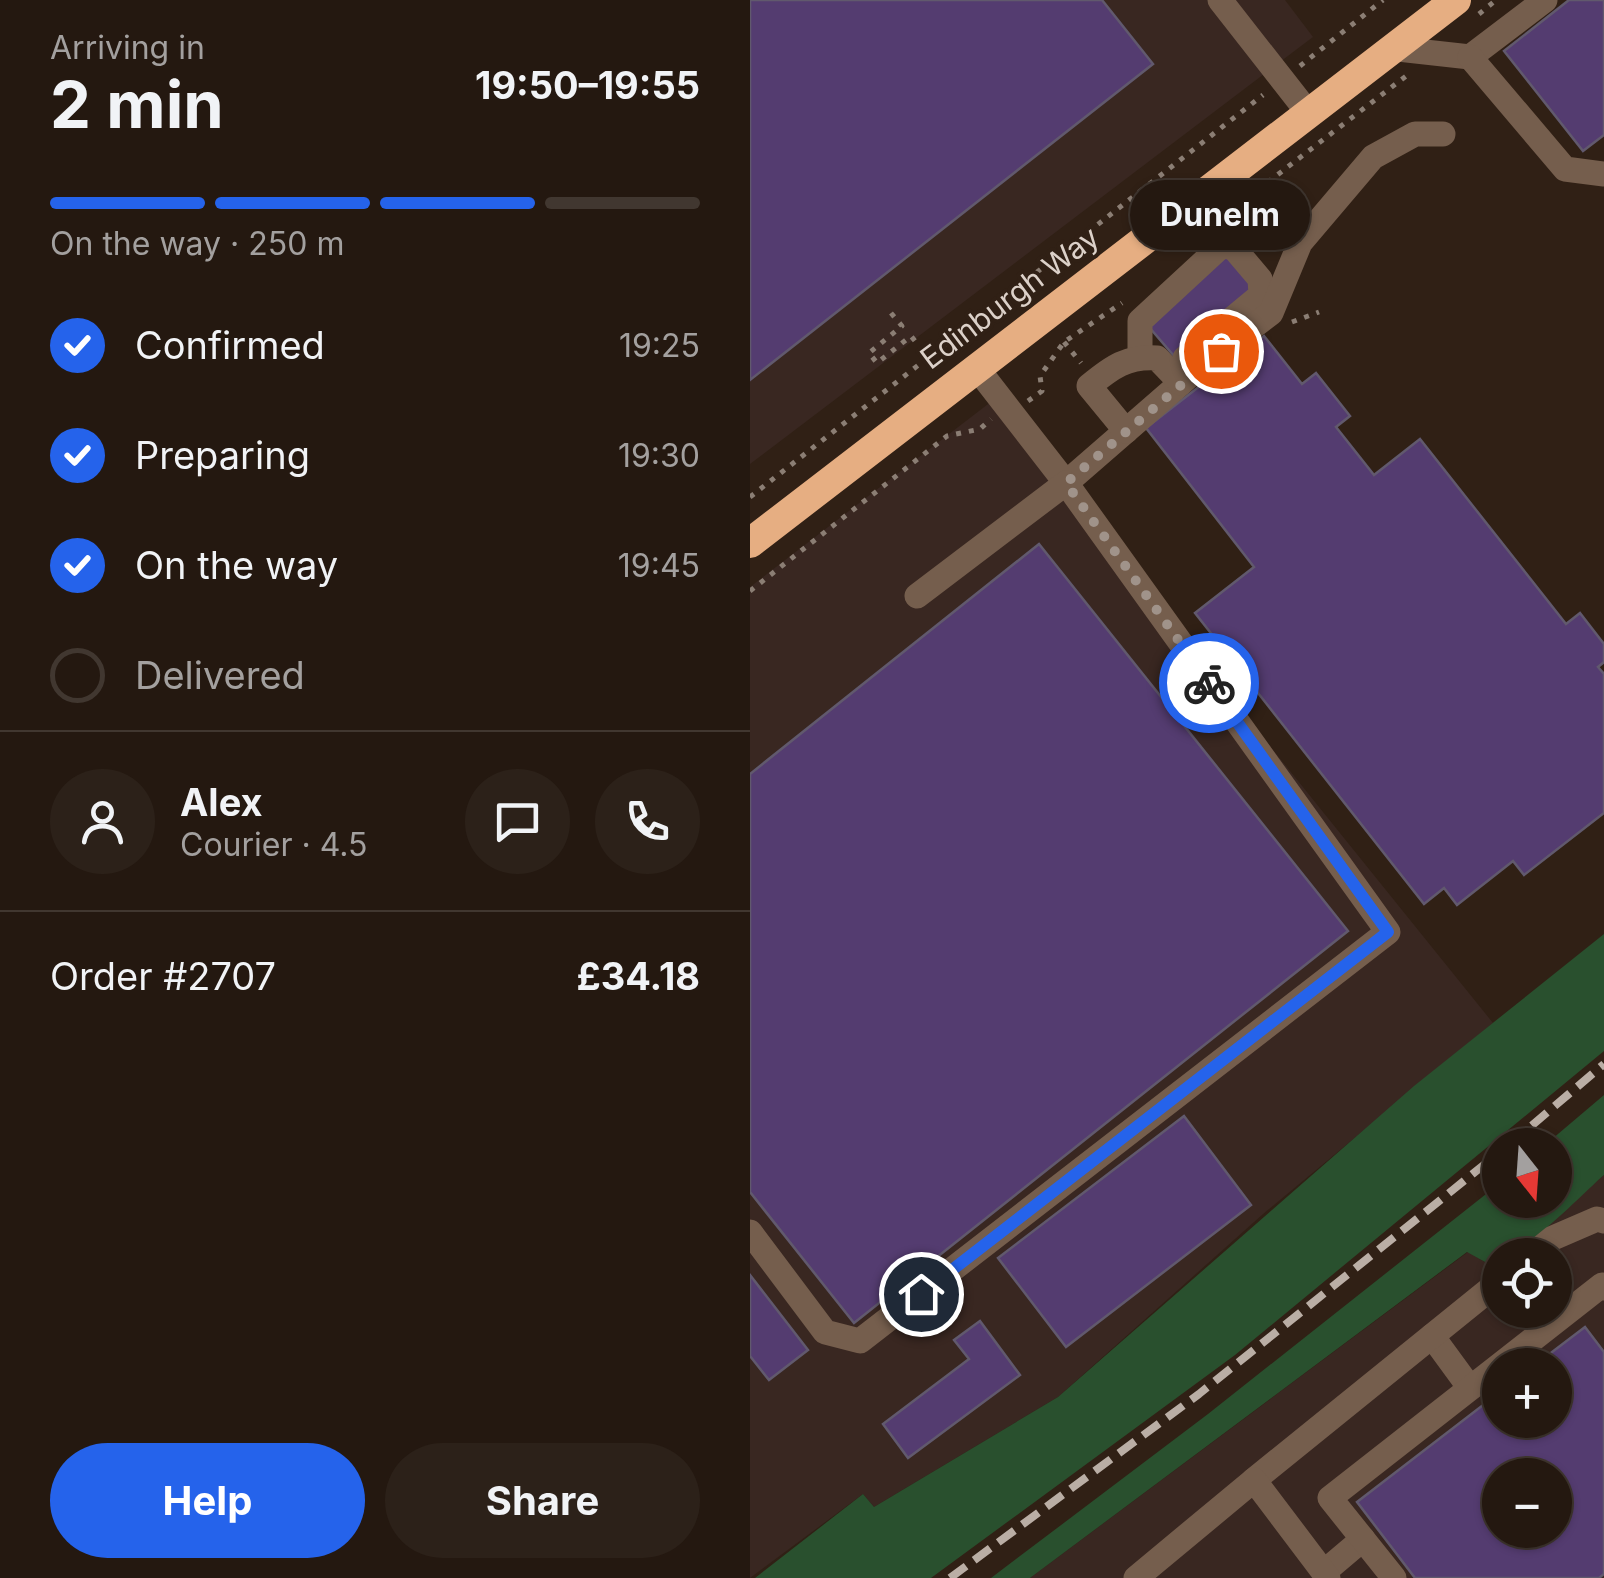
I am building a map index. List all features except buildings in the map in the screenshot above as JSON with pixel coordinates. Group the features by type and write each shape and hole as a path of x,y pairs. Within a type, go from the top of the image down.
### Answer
{"highway":[{"name":"Edinburgh Way","path":"751,540 1398,49 1456,0"}],"street":[{"path":"1220,0 1310,115"},
{"path":"1470,57 1545,0"},
{"path":"1398,49 1470,57 1565,169 1604,174"},
{"path":"1175,377 1271,313 1300,243 1373,158 1414,134 1443,134"},
{"path":"917,596 1066,483 1126,431 1175,377 1261,296 1260,279 1232,246 1220,247 1140,321 1140,357"},
{"path":"1126,431 1089,386 1113,366 1140,357 1157,358 1175,377"},
{"path":"750,1232 825,1332 860,1341 1388,932 1066,483 976,367"},
{"path":"1553,1238 1598,1219 1604,1221"},
{"path":"1394,1578 1330,1498 1602,1285 1604,1288"},
{"path":"1136,1578 1482,1296"},
{"path":"1432,1336 1470,1388"},
{"path":"1254,1480 1326,1575 1363,1539"}],"path":[{"path":"750,497 1383,0"},
{"path":"891,313 902,326 869,352 877,363 911,336 927,356"}],"shaded area":[{"path":"750,0 1285,0 1313,37 750,464"},
{"path":"992,401 1493,1023 1263,1214 1058,1397 874,1507 863,1494 750,1578 750,587"},
{"path":"1604,1175 1604,1578 1030,1578 1468,1252 1482,1260 1482,1328 1572,1328 1572,1238 1529,1238 1553,1218 1572,1218 1572,1202"}],"green space":[{"path":"1604,934 1604,1051 1511,1128 1482,1128 1482,1152 1235,1355 931,1578 755,1578 863,1494 874,1507 1058,1397 1414,1086"},
{"path":"1604,1095 1604,1175 1572,1204 1572,1128 1565,1128"},
{"path":"1482,1197 1482,1218 1556,1218 1533,1238 1482,1238 1482,1260 1467,1252 1030,1578 991,1578 1208,1414"}],"railway":[{"path":"1529,1128 1604,1064"},
{"path":"950,1578 1199,1394 1482,1166"}],"way so far":[{"path":"1209,683 1066,483 1221,351"}],"place":[{"name":"Dunelm","path":"1221,351"}],"route":[{"path":"921,1294 1388,932 1209,683"}]}
